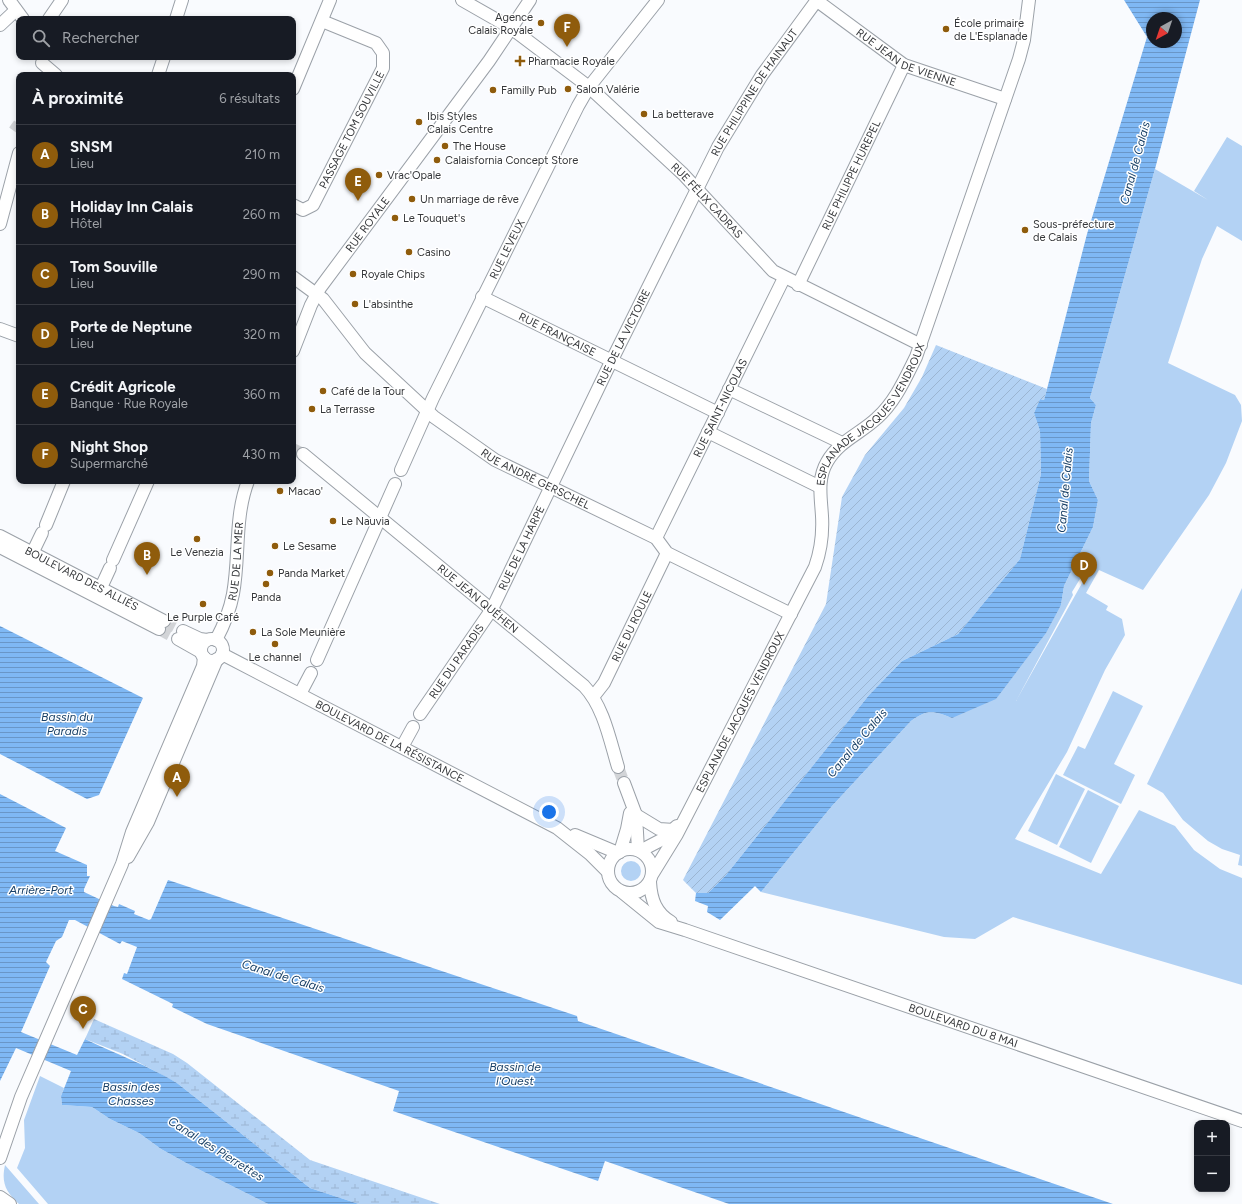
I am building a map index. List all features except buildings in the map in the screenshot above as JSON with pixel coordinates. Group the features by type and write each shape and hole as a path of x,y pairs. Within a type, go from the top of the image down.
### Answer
{"street":[{"path":"51,16 62,0"},
{"path":"177,16 182,0"},
{"path":"296,82 330,0"},
{"name":"RUE FÉLIX CADRAS","path":"462,0 511,28 589,87 697,188 768,268 784,278 921,345"},
{"name":"RUE ROYALE","path":"296,344 317,294 480,73 530,0"},
{"name":"RUE LEVEUX","path":"401,470 427,411 564,132 589,87 658,0"},
{"name":"RUE JEAN DE VIENNE","path":"816,0 904,65 1005,99"},
{"name":"RUE PHILIPPINE DE HAINAUT","path":"697,188 718,147 749,95 816,0"},
{"name":"ESPLANADE JACQUES VENDROUX","path":"651,878 677,834 686,814 791,614 819,556 822,532 820,487 826,463 842,443 876,419 891,402 902,385 921,345 1024,40 1029,0"},
{"path":"0,25 16,10"},
{"name":"PASSAGE TOM SOUVILLE","path":"296,207 305,210 310,208 315,202 383,68 383,53 376,43 322,21"},
{"path":"40,72 42,60"},
{"path":"42,60 53,72"},
{"path":"159,72 163,60"},
{"name":"RUE PHILIPPE HUREPEL","path":"798,285 904,65"},
{"path":"0,224 16,164"},
{"name":"RUE DE LA VICTOIRE","path":"550,487 697,188"},
{"name":"RUE SAINT-NICOLAS","path":"656,538 784,278"},
{"name":"RUE ANDRÉ GERSCHEL","path":"296,279 317,294 327,304 365,353 427,411 495,460 656,538 667,553 791,614"},
{"name":"RUE FRANÇAISE","path":"482,297 718,413"},
{"path":"0,328 16,335"},
{"path":"729,389 842,443"},
{"path":"708,432 820,487"},
{"name":"RUE JEAN QUÉHEN","path":"303,454 584,686 593,697 618,767"},
{"path":"30,557 44,529 63,484"},
{"path":"99,593 147,484"},
{"name":"RUE DE LA MER","path":"212,640 227,617 233,595 240,510 247,484"},
{"path":"317,660 394,484"},
{"name":"RUE DE LA HARPE","path":"492,609 550,487"},
{"name":"BOULEVARD DES ALLIÉS","path":"0,536 30,557 161,625"},
{"name":"BOULEVARD DES ALLIÉS","path":"0,547 30,557"},
{"name":"RUE DU ROULE","path":"593,697 604,683 667,553"},
{"name":"RUE DU PARADIS","path":"420,714 492,609"},
{"path":"122,864 134,848 148,822 220,656 222,646 212,640 181,635 210,660 220,656"},
{"path":"0,1158 13,1117 122,864 132,832 203,666 203,644 212,640"},
{"name":"BOULEVARD DE LA RÉSISTANCE","path":"220,656 300,694 557,828 619,852"},
{"path":"300,694 311,673"},
{"path":"402,747 413,727"},
{"path":"624,783 636,815 639,851"},
{"path":"619,852 630,849 639,851 649,859 651,878 643,890 629,894 622,892 612,884 608,872 612,859 619,852 629,825 630,802"},
{"name":"ESPLANADE JACQUES VENDROUX","path":"639,851 658,842 674,830 686,814"},
{"path":"636,815 659,829 674,830"},
{"name":"BOULEVARD DE LA RÉSISTANCE","path":"557,828 590,854 608,872"},
{"name":"BOULEVARD DU 8 MAI","path":"651,878 651,896 656,908 664,917 684,930"},
{"name":"BOULEVARD DU 8 MAI","path":"622,892 659,922 1242,1121"}],"green space":[{"path":"1227,137 1242,146 1242,241 1217,226 1202,259 1168,363 1235,395 1241,405 1242,421 1226,463 1209,495 1143,590 1099,570 1086,593 1108,606 1106,610 1122,619 1125,635 1105,670 1067,752 1015,839 1101,874 1139,810 1175,826 1194,850 1220,869 1242,878 1242,985 1013,917 975,939 944,937 761,892 832,806 911,721 922,714 931,712 952,718 1061,605 1064,586 1093,527 1098,500 1089,481 1091,423 1096,405 1090,398 1155,169 1208,200 1194,191","holes":["1083,574 1086,576 1016,701 1073,595 1072,592"]},
{"path":"936,345 1047,389 1044,400 1040,399 1034,413 1040,431 1041,474 1020,559 958,634 902,661 869,695 726,875 708,893 696,893 683,880 826,604 842,497 865,455 904,408 922,377"},
{"path":"1242,588 1242,866 1238,865 1240,855 1222,849 1208,841 1183,820 1163,793 1147,784"},
{"path":"1113,691 1143,706 1114,764 1135,775 1121,804 1063,775 1078,746 1085,749"},
{"path":"1056,774 1085,789 1057,845 1028,831"},
{"path":"1088,790 1119,806 1091,863 1059,847"},
{"path":"631,861 638,864 641,871 638,878 631,881 624,878 621,871 624,864"},
{"path":"94,1019 173,1054 187,1063 310,1160 440,1204 359,1204 310,1188 177,1083 123,1054 85,1039"},
{"path":"40,1076 64,1088 61,1096 62,1105 92,1107 110,1119 139,1133 161,1149 188,1164 268,1204 48,1204 17,1168 25,1148 24,1120"},
{"path":"5,1165 39,1204 19,1204 11,1195 4,1182"}],"water":[{"name":"Canal de Calais","path":"1124,0 1200,0 1155,169 1090,398 1096,405 1091,423 1089,481 1098,500 1093,527 1064,586 1061,605 1046,633 996,699 952,718 931,712 922,714 911,721 832,806 761,892 755,886 720,920 707,912 708,906 695,901 696,893 708,893 726,875 869,695 902,661 958,634 1020,559 1041,474 1040,431 1034,413 1040,399 1044,400 1087,234 1146,40 1146,48 1182,48 1182,12 1146,12 1146,35"},
{"name":"Bassin du Paradis","path":"0,626 143,698 99,795 87,799 0,754"},
{"name":"Bassin de l'Ouest","path":"0,794 66,828 55,851 87,865 87,876 90,876 84,892 114,906 118,907 119,904 135,911 134,914 149,920 151,919 168,880 577,1016 578,1021 1113,1204 729,1204 605,1161 598,1181 393,1111 399,1091 207,1024 172,1007 173,1004 122,979 124,973 127,974 137,947 122,941 120,944 75,920 69,920 62,937 56,941 46,962 50,966 21,1032 77,1055 85,1039 154,1071 177,1083 310,1188 359,1204 268,1204 188,1164 161,1149 139,1133 110,1119 92,1107 62,1105 61,1096 71,1071 16,1048 0,1081"}],"tunnel":[{"path":"296,450 303,454"},
{"path":"164,621 183,631"},
{"path":"159,629 178,639"},
{"path":"618,767 624,783"}],"place":[{"name":"Agence Calais Royale","path":"541,23"},
{"name":"École primaire de L'Esplanade","path":"946,29"},
{"name":"Night Shop","path":"567,47"},
{"name":"Pharmacie Royale","path":"520,61"},
{"name":"Salon Valérie","path":"568,89"},
{"name":"Familly Pub","path":"493,90"},
{"name":"La betterave","path":"644,114"},
{"name":"Ibis Styles Calais Centre","path":"419,122"},
{"name":"The House","path":"445,146"},
{"name":"Calaisfornia Concept Store","path":"437,160"},
{"name":"Vrac'Opale","path":"379,175"},
{"name":"Un marriage de rêve","path":"412,199"},
{"name":"Crédit Agricole","path":"358,201"},
{"name":"Le Touquet's","path":"395,218"},
{"name":"Sous-préfecture de Calais","path":"1025,230"},
{"name":"Casino","path":"409,252"},
{"name":"Royale Chips","path":"353,274"},
{"name":"L'absinthe","path":"355,304"},
{"name":"Café de la Tour","path":"323,391"},
{"name":"La Terrasse","path":"312,409"},
{"name":"Macao'","path":"280,491"},
{"name":"Le Nauvia","path":"333,521"},
{"name":"Le Venezia","path":"197,539"},
{"name":"Le Sesame","path":"275,546"},
{"name":"Panda Market","path":"270,573"},
{"name":"Holiday Inn Calais","path":"147,575"},
{"name":"Panda","path":"266,584"},
{"name":"Porte de Neptune","path":"1084,585"},
{"name":"Le Purple Café","path":"203,604"},
{"name":"La Sole Meunière","path":"253,632"},
{"name":"Le channel","path":"275,644"},
{"name":"SNSM","path":"177,797"},
{"name":"Tom Souville","path":"83,1029"}],"water label":[{"name":"Arrière-Port","path":"41,890"},
{"name":"Bassin des Chasses","path":"131,1094"},
{"name":"Canal des Pierrettes","path":"216,1149"}]}
